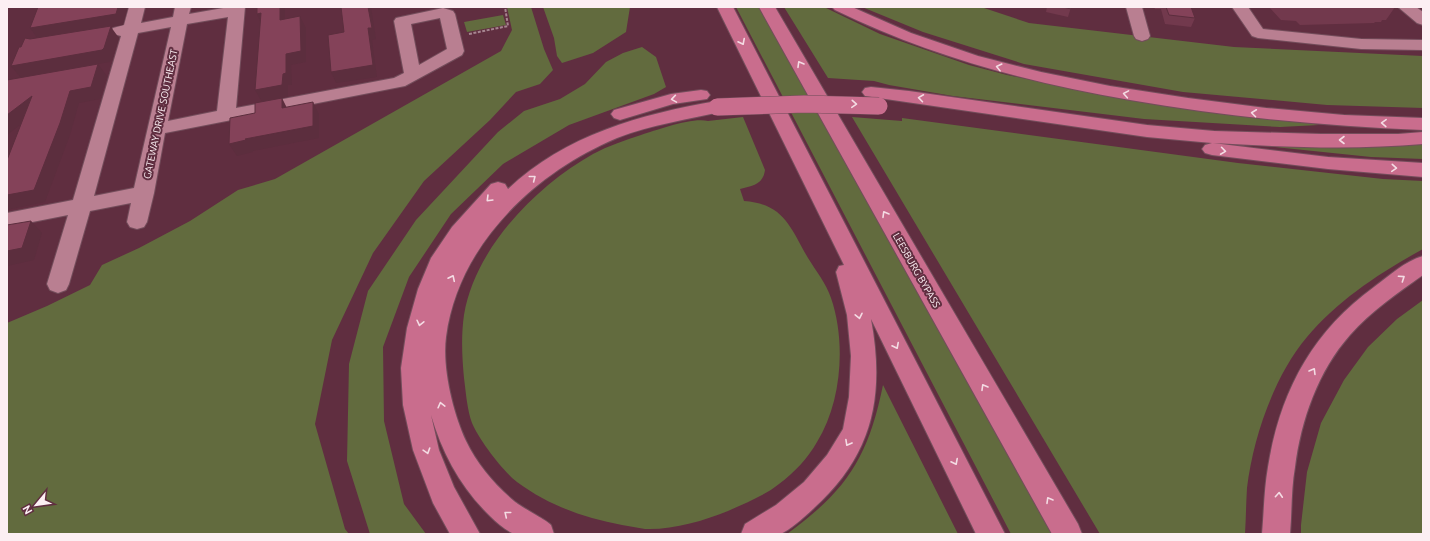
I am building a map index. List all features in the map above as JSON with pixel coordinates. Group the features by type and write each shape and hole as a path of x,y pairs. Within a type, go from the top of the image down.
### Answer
{"highway":[{"path":"725,7 991,534"},
{"name":"LEESBURG BYPASS","path":"767,7 1068,534"},
{"path":"840,7 884,28 965,58 1019,73 1068,84 1196,105 1275,115 1330,120 1423,124"},
{"path":"466,534 443,494 426,450 416,405 414,368 419,328 429,289 442,258 458,232 512,175 538,156 567,139 616,116 671,100 715,100 804,104 909,96 1147,131 1206,136 1321,140 1398,140 1423,138"},
{"path":"875,99 1001,120 1266,156 1423,170"},
{"path":"540,534 519,523 501,509 479,487 460,457 447,429 435,373 434,338 441,308 450,282 465,253 480,231 498,210 526,184 564,157 611,134 636,124 715,100"},
{"path":"755,534 781,520 799,506 829,475 855,430 862,400 864,358 862,327 856,301 841,252 803,162"},
{"path":"1276,534 1281,467 1292,417 1306,381 1329,345 1342,329 1365,306 1423,264"}],"street":[{"path":"58,284 81,206 113,68 131,29 137,7"},
{"path":"1134,7 1142,36"},
{"path":"1240,7 1258,33 1396,46 1423,45"},
{"path":"1406,7 1423,20"},
{"path":"101,34 131,29 182,14 237,9 226,116"},
{"name":"GATEWAY DRIVE SOUTHEAST","path":"137,222 182,14"},
{"path":"156,129 399,82 413,74"},
{"path":"7,220 144,192"}],"path":[{"path":"464,35 508,26 505,7"}],"green space":[{"path":"507,7 531,7 544,49 553,70 540,84 516,92 490,120 424,181 373,253 332,340 315,424 345,529 349,534 7,534 7,323 90,285 102,265 139,248 190,221 238,190 275,179 501,51 512,30"},
{"path":"543,7 630,7 626,32 593,53 562,63 557,56 554,38"},
{"path":"736,7 759,7 1056,534 1011,534"},
{"path":"784,7 824,7 880,34 969,65 1007,75 1076,89 1319,125 1280,127 1144,119 953,96 874,81 828,78"},
{"path":"862,7 981,7 1029,23 1234,47 1423,56 1423,108 1327,105 1183,92 1024,64 923,32"},
{"path":"503,15 506,25 467,32 464,22"},
{"path":"642,47 656,57 666,87 654,94 569,125 503,164 451,214 409,277 383,347 384,421 404,504 426,534 370,534 347,461 349,364 368,291 416,220 498,132 524,111 560,99 585,84 606,62 623,53"},
{"path":"743,117 765,170 762,179 759,182 753,186 740,189 744,201 757,203 768,207 777,212 784,219 821,277 831,298 836,315 839,333 839,371 832,409 825,426 809,454 785,480 748,502 718,515 698,521 666,528 645,529 594,519 554,504 517,482 505,471 480,438 470,418 464,378 462,331 470,290 481,266 511,221 530,201 550,183 593,154 623,141 684,122"},
{"path":"852,117 902,121 902,118 1238,163 1383,179 1423,181 1423,249 1376,277 1346,299 1319,324 1295,353 1275,389 1267,408 1254,449 1247,488 1245,534 1100,534"},
{"path":"1227,142 1423,145 1423,159 1371,157"},
{"path":"1423,300 1423,534 1301,534 1307,472 1321,423 1344,380 1368,347 1397,319"},
{"path":"883,385 958,534 787,534 808,518 825,502 840,487 852,470 862,453 870,433"}],"building":[{"path":"38,7 118,7 116,14 30,28"},
{"path":"257,7 280,7 280,20 300,16 301,51 286,54 286,73 283,74 282,85 255,90 261,13 257,14"},
{"path":"341,7 368,7 372,28 368,28 373,65 331,72 328,35 344,32"},
{"path":"1166,7 1191,7 1195,18 1169,15"},
{"path":"111,26 102,50 11,66 19,47 21,47 25,38 30,39"},
{"path":"98,64 91,87 70,91 60,123 34,190 7,195 7,160 32,96 7,115 7,80"},
{"path":"282,98 282,108 313,102 313,126 245,139 246,140 229,144 230,118 255,113 255,103"},
{"path":"31,221 22,248 7,251 7,225"}]}
